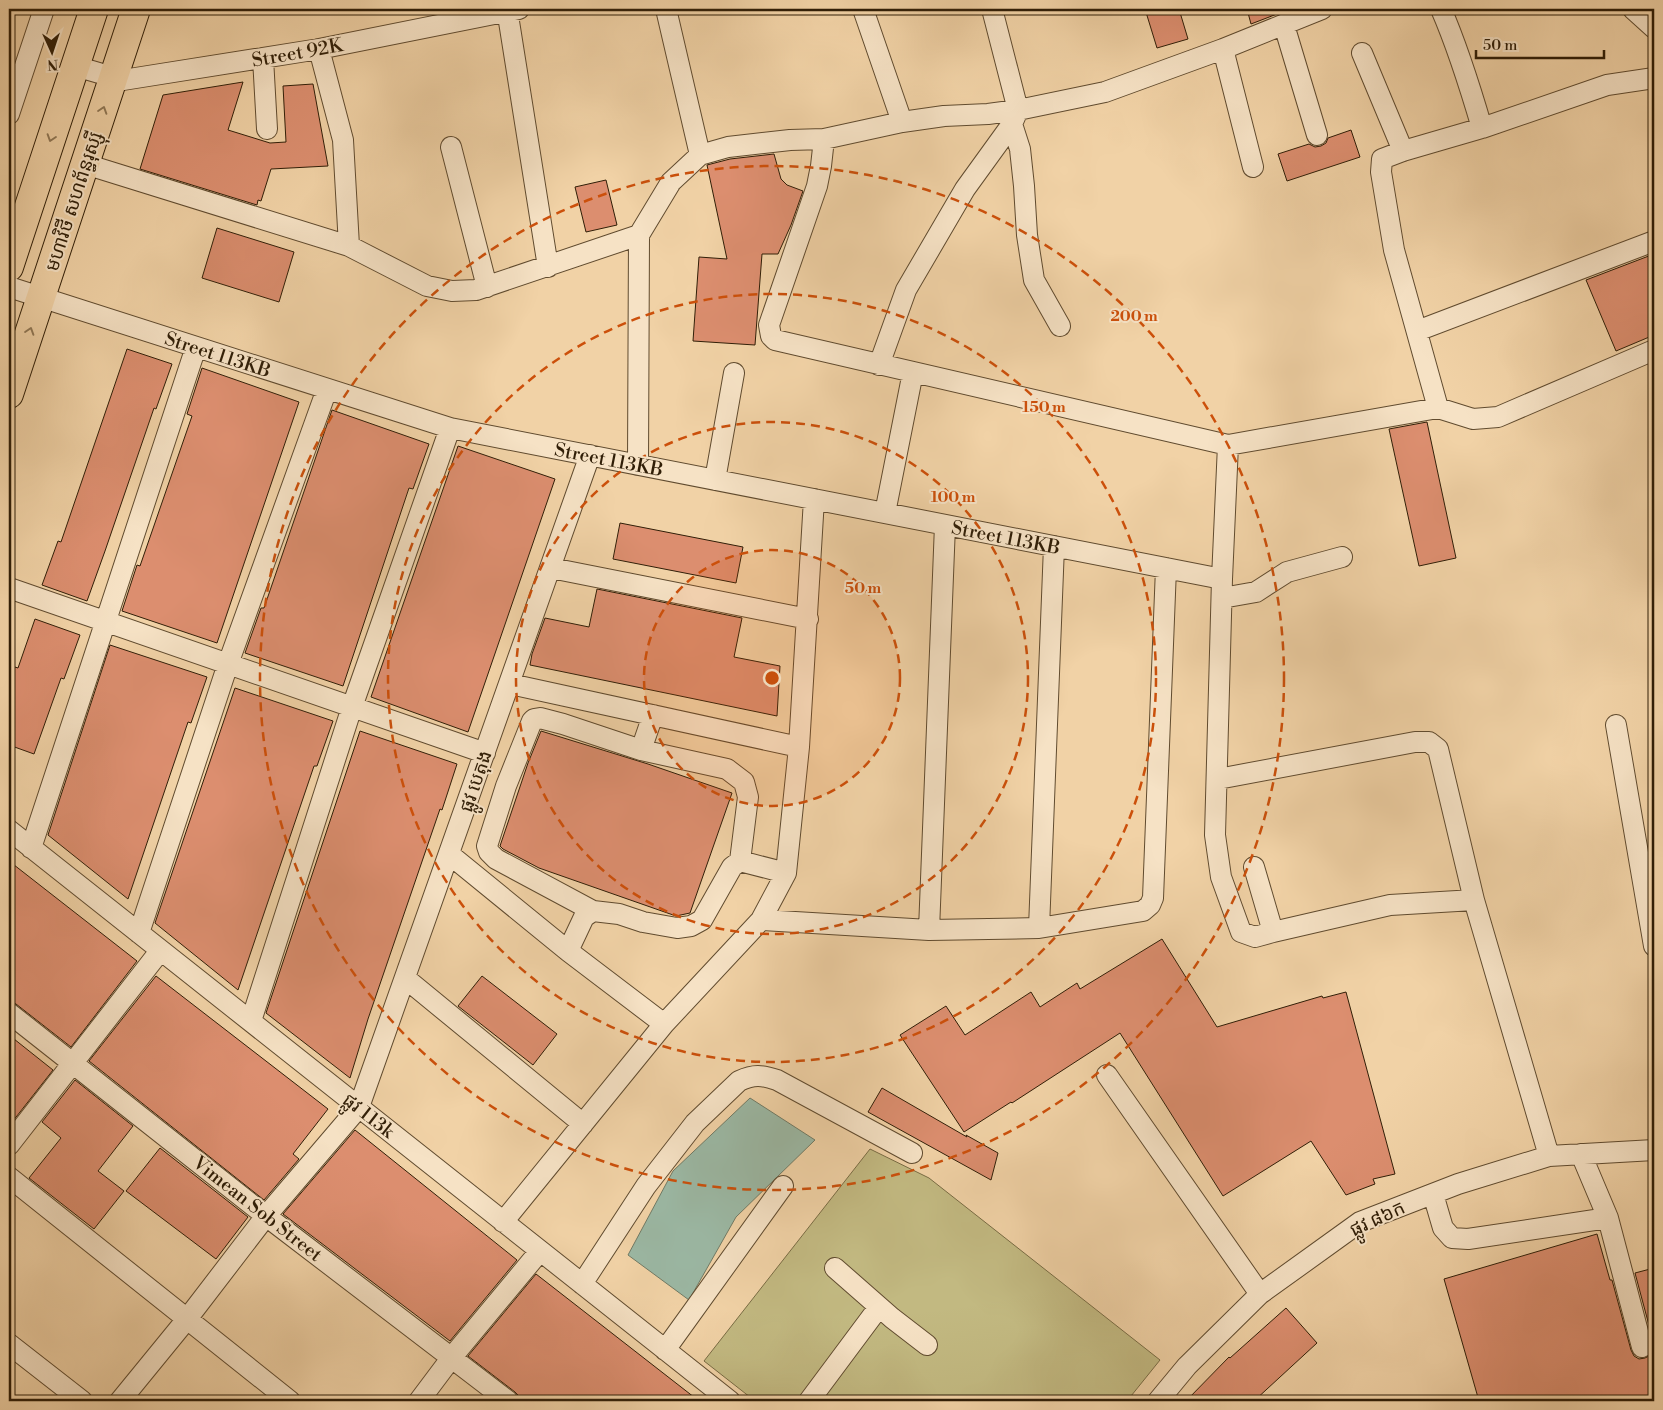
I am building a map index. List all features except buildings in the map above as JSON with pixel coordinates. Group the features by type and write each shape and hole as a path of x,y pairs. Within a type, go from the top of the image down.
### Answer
{"highway":[{"path":"9,267 94,9"},
{"name":"មហាវិថី សហព័ន្ធរុស្ស៊ី","path":"9,394 136,9"}],"street":[{"path":"9,114 44,9"},
{"path":"511,9 548,266"},
{"name":"Street 92K","path":"75,66 123,80 319,50 511,9"},
{"path":"666,9 700,155"},
{"path":"863,9 902,122"},
{"path":"992,9 1020,149 1026,235 1034,280 1060,326"},
{"path":"638,465 639,235 671,182 700,155 728,147 790,140 824,139 902,122 944,116 988,114 1015,117 1105,92 1223,49 1322,9"},
{"path":"1441,9 1455,41 1482,128"},
{"path":"1633,9 1654,28"},
{"path":"1284,25 1317,135"},
{"path":"1223,49 1253,167"},
{"path":"319,50 343,140 350,246"},
{"path":"1362,53 1403,151"},
{"path":"263,58 267,129"},
{"path":"1438,408 1394,250 1381,172 1382,159 1482,128 1607,85 1654,78"},
{"path":"879,364 906,290 965,189 1015,117"},
{"path":"824,139 817,186 769,325 771,336 775,340 1228,445 1438,408 1473,419 1498,417 1654,350"},
{"path":"451,147 488,287"},
{"path":"85,164 350,246 427,286 452,291 476,290 488,287 639,235"},
{"path":"1417,331 1654,241"},
{"name":"Street 113KB","path":"9,287 450,428 1166,568 1222,589"},
{"path":"31,848 196,347"},
{"path":"884,513 913,372"},
{"path":"714,480 734,373"},
{"path":"140,933 228,664 326,389"},
{"path":"251,1021 352,707 450,428"},
{"path":"1228,445 1215,835 1221,877 1241,932 1255,937 1390,905 1474,900"},
{"name":"ផ្លូវ បេតុង","path":"359,1107 590,455"},
{"path":"503,1222 664,1024 761,920 786,873 799,747 814,499"},
{"path":"929,930 945,525"},
{"path":"1039,928 1054,546"},
{"path":"1222,589 1256,592 1287,572 1342,557"},
{"path":"551,568 808,619"},
{"path":"761,920 929,930 1039,928 1143,911 1150,905 1153,898 1166,568"},
{"path":"9,588 484,753"},
{"path":"510,684 799,747"},
{"path":"641,750 653,716"},
{"path":"540,718 563,724 641,750 727,768 744,782 748,797 740,861 732,867 702,920 691,926 677,928 643,922 619,914 593,911 496,859 489,852 488,842 506,786 534,719 540,718"},
{"path":"1616,725 1654,946"},
{"path":"1218,779 1414,742 1428,742 1438,748 1474,900 1549,1156"},
{"path":"476,776 506,786"},
{"name":"ផ្លូវ 113k","path":"9,830 730,1401"},
{"path":"449,854 568,951 664,1024"},
{"path":"740,861 786,873"},
{"path":"1254,867 1273,932"},
{"path":"568,951 584,917 593,911"},
{"path":"9,1145 160,951"},
{"path":"405,978 583,1124"},
{"name":"Vimean Sob Street","path":"9,1013 266,1216 508,1401"},
{"path":"582,1284 646,1186 695,1123 739,1081 748,1077 764,1075 777,1080 912,1153"},
{"path":"1107,1075 1260,1294"},
{"path":"120,1401 266,1216 359,1107"},
{"name":"ផ្លូវ ៨៦ក","path":"1158,1401 1187,1366 1260,1294 1360,1222 1458,1184 1549,1156 1654,1150"},
{"path":"1581,1154 1608,1218 1642,1347"},
{"path":"9,1176 290,1401"},
{"path":"665,1350 783,1186"},
{"path":"1433,1194 1443,1228 1452,1238 1468,1239 1608,1218"},
{"path":"419,1401 452,1357 540,1251"},
{"path":"835,1268 879,1307 927,1345"},
{"path":"809,1401 879,1307"},
{"path":"9,1344 82,1401"}],"shaded area":[{"path":"750,1098 815,1140 736,1217 689,1300 628,1255 673,1171"},
{"path":"870,1149 929,1178 1160,1360 1127,1401 755,1401 704,1361"}]}
